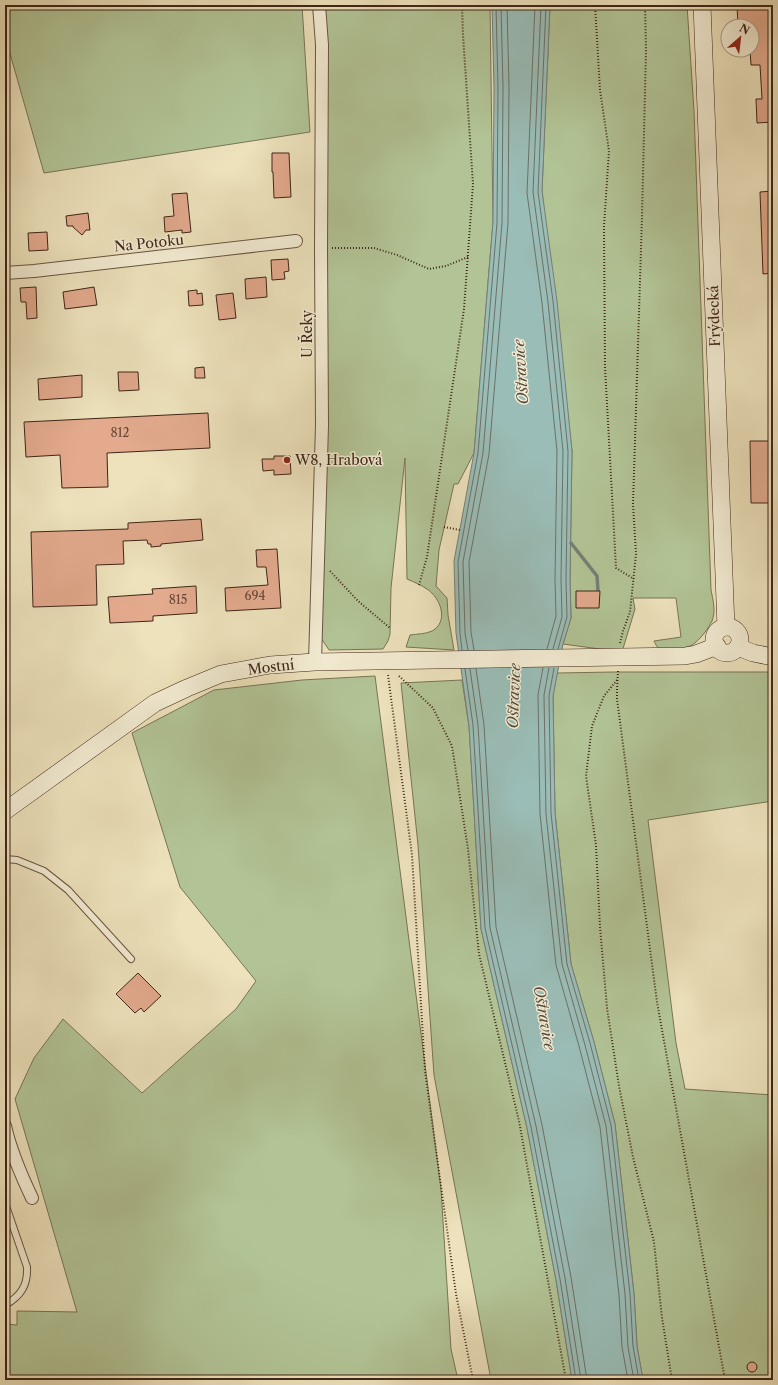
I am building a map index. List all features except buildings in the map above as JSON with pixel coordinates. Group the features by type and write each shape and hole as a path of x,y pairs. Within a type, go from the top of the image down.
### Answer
{"main road":[{"name":"Frýdecká","path":"702,5 726,627"},
{"path":"726,627 732,628 738,633 740,640 738,647 733,651 727,652 721,651 715,641 716,633 720,629 726,627"},
{"name":"Mostní","path":"5,811 155,703 220,674 270,665 315,662 394,668 454,660 685,656 696,654 717,646"},
{"path":"738,647 753,653 773,657"}],"street":[{"name":"U Řeky","path":"315,662 322,425 322,46 319,5"},
{"name":"Na Potoku","path":"5,273 296,241"},
{"path":"5,1126 19,1172 32,1198"}],"lane":[{"path":"5,859 18,860 44,871 68,890 131,958"},
{"path":"5,1203 27,1267 27,1278 24,1287 13,1300 5,1305"}],"path":[{"path":"419,585 427,557 464,310 468,257 473,184 462,5"},
{"path":"595,5 600,90 609,151 604,226 605,367 616,568 634,579"},
{"path":"645,5 646,50 643,209 633,504 636,554 630,612 622,631 619,646 617,699 657,1002 725,1380"},
{"path":"321,249 374,248 397,255 429,270 446,266 468,257"},
{"path":"444,526 460,530"},
{"path":"319,549 331,573 358,601 390,628"},
{"path":"473,1380 456,1294 425,1071 412,855 388,675 394,668 433,708 452,746 468,849 479,954 519,1121 566,1380"},
{"path":"618,680 604,696 592,726 586,776 596,845 600,927 608,1016 619,1086 633,1156 654,1242 662,1318 672,1380"}],"green space":[{"path":"5,5 302,5 310,132 44,173 5,36"},
{"path":"319,5 490,5 493,222 474,453 458,484 454,484 439,550 436,586 447,598 448,615 454,650 406,647 410,635 432,631 437,627 442,616 439,604 432,593 422,586 407,579 405,458 391,588 390,634 388,641 383,649 329,650 321,638"},
{"path":"550,5 687,5 694,111 711,590 714,609 712,621 701,637 692,645 677,649 662,650 654,641 681,637 676,598 633,598 635,609 622,652 563,644 571,618 570,580 572,451 542,191"},
{"path":"773,672 773,801 648,820 676,1043 685,1089 773,1095 773,1380 643,1380 637,1346 634,1294 615,1124 594,1042 571,964 555,813 553,696 557,673"},
{"path":"375,676 441,1189 451,1349 458,1380 5,1380 5,1324 17,1325 17,1311 77,1312 15,1099 34,1058 63,1019 142,1093 236,1009 256,981 180,887 132,733 214,690 302,680"},
{"path":"462,680 469,726 481,929 527,1128 556,1280 572,1380 491,1380 434,1075 418,845 401,683"}],"water":[{"name":"Ostravice","path":"492,5 550,5 542,191 557,301 572,451 570,580 571,618 563,644 553,696 555,813 571,964 594,1042 615,1124 634,1294 637,1346 643,1380 572,1380 556,1280 527,1128 481,929 469,726 456,633 454,561 474,453 493,222 494,87"}],"waterway":[{"path":"571,543 597,576 598,591"}],"place":[{"name":"W8, Hrabová","path":"287,460"}]}
